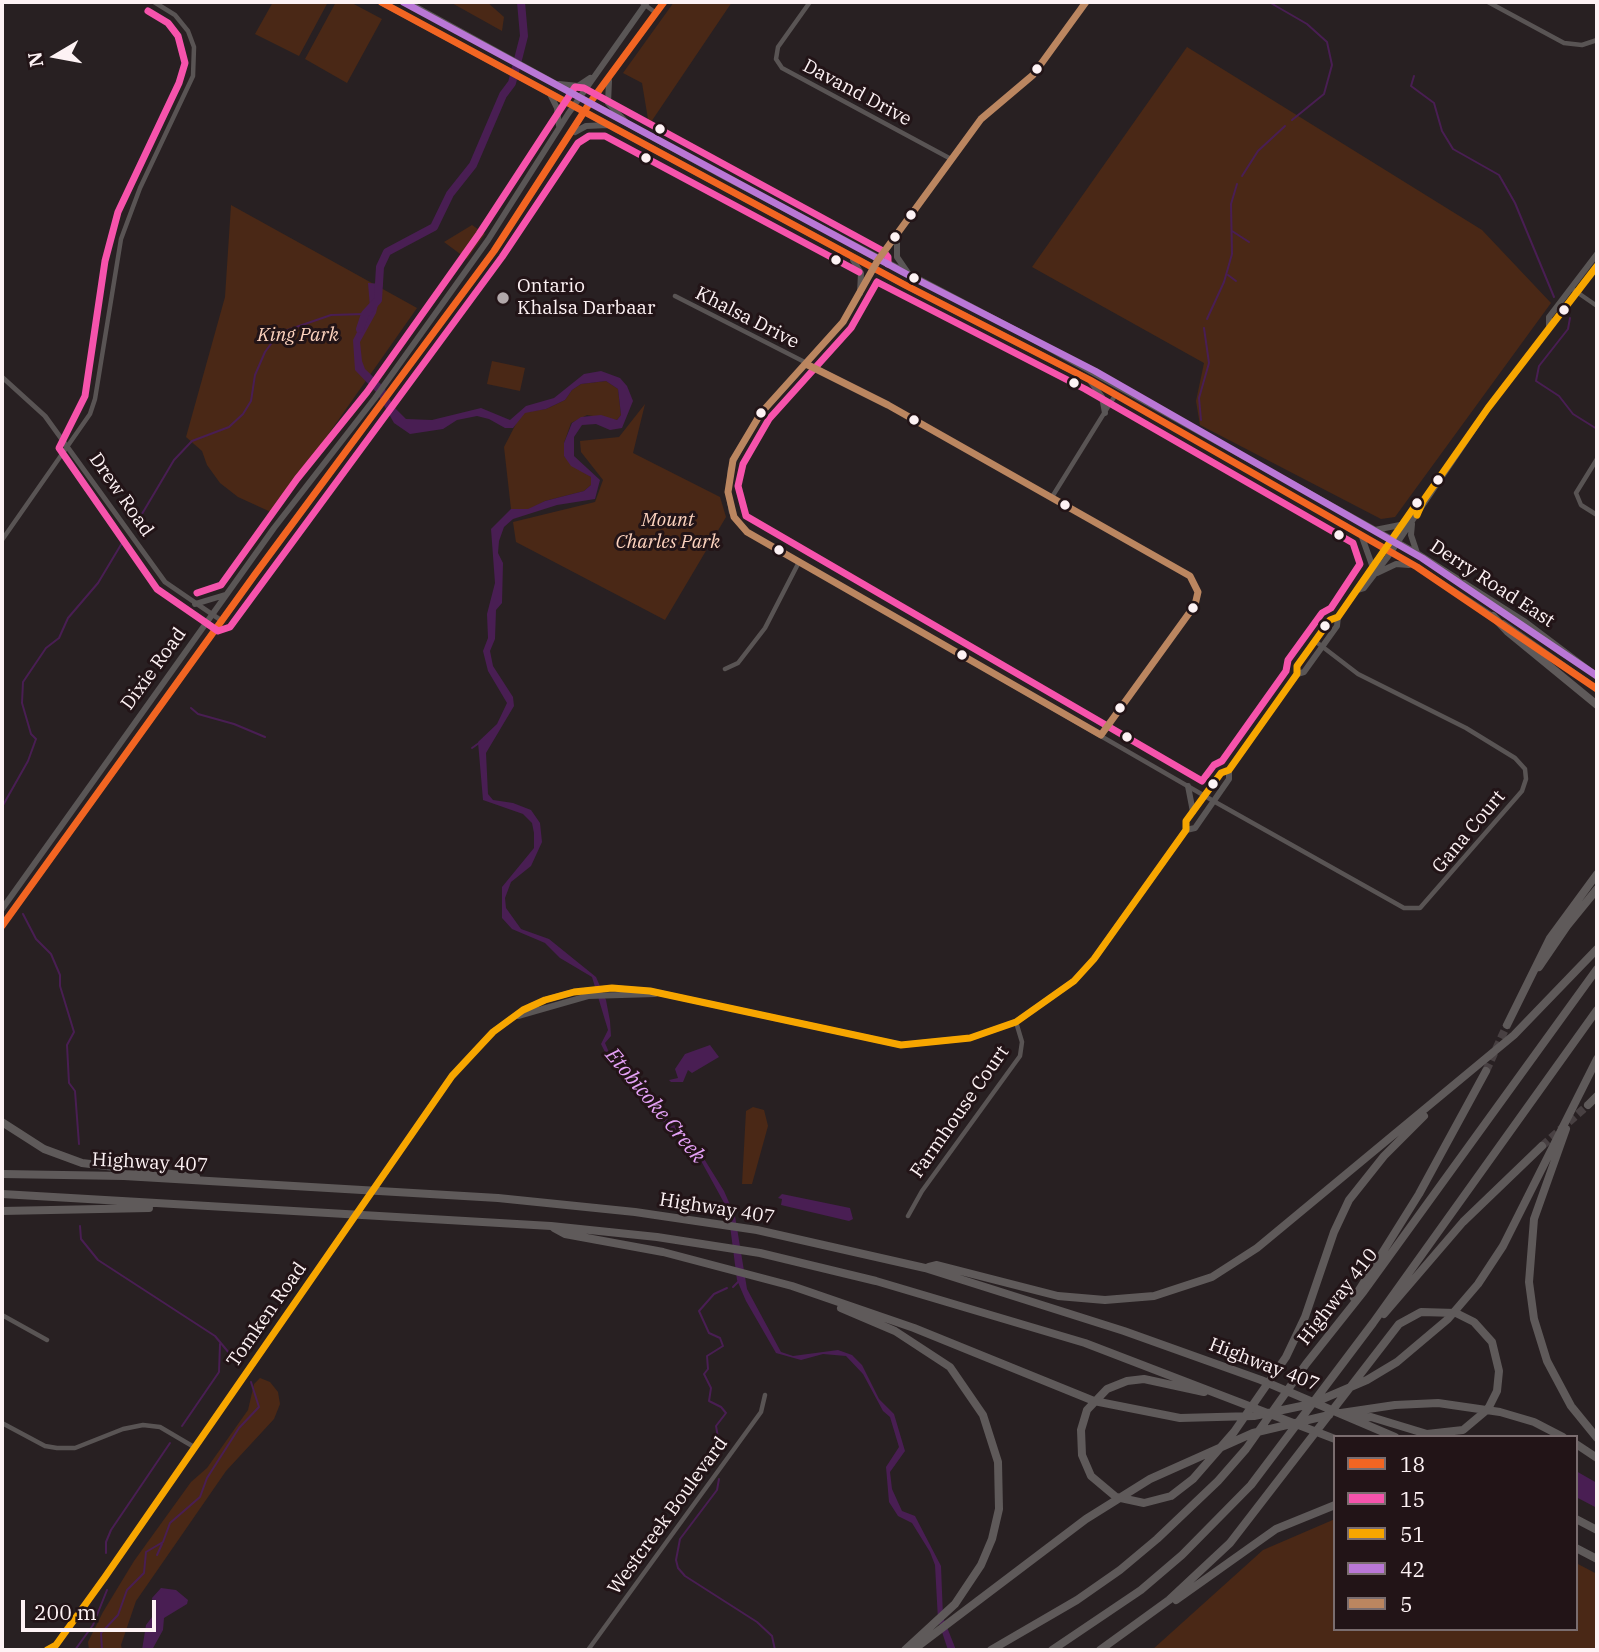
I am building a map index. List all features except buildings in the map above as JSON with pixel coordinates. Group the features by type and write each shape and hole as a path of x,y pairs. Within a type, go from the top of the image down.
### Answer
{"highway":[{"path":"1493,616 1508,632 1597,705"},
{"path":"1507,1025 1550,938 1597,874"},
{"path":"1521,996 1567,926 1597,889"},
{"path":"925,1268 937,1265 1082,1299 1131,1300 1175,1291 1212,1277 1244,1258 1445,1092 1544,1006 1597,949"},
{"name":"Highway 410","path":"991,1650 1077,1600 1120,1570 1191,1508 1246,1449 1597,969"},
{"path":"1052,1650 1141,1590 1219,1519 1280,1450 1597,1010"},
{"path":"551,1226 565,1234 714,1265 824,1297 914,1328 1105,1404 1157,1415 1204,1419 1254,1416 1311,1404 1367,1380 1398,1362 1448,1319 1464,1302 1503,1246 1597,1059"},
{"path":"1347,1310 1433,1170 1486,1071"},
{"path":"1215,1392 1144,1379 1127,1381 1107,1389 1087,1410 1081,1430 1082,1455 1091,1476 1116,1497 1144,1503 1162,1500 1179,1491 1210,1461 1255,1402 1294,1342 1328,1246 1349,1200 1384,1156 1445,1092"},
{"path":"1588,1105 1597,1096"},
{"path":"1575,1103 1536,1208 1530,1239 1529,1282 1534,1319 1547,1361 1571,1406 1597,1438"},
{"path":"2,1122 44,1149 82,1163 187,1175 212,1182"},
{"path":"1373,1323 1390,1309 1472,1213 1542,1146"},
{"name":"Highway 407","path":"2,1174 212,1182 498,1198 708,1221 757,1230 925,1268 1124,1331 1261,1380 1391,1435"},
{"name":"Highway 407","path":"2,1194 551,1226 712,1245 876,1281 1085,1343 1330,1437"},
{"path":"2,1211 195,1206"},
{"path":"824,1297 833,1305 895,1331 940,1359 968,1389 989,1428 999,1472 996,1522 981,1565 955,1604 913,1650"},
{"path":"1100,1650 1169,1600 1230,1544 1399,1324 1421,1312 1456,1313 1481,1328 1492,1342 1499,1371 1497,1391 1488,1409 1463,1430 1427,1434 1371,1417 1353,1418"},
{"path":"905,1650 958,1616 1129,1490 1172,1468 1264,1430 1323,1416 1395,1405 1438,1403 1500,1412 1534,1422 1559,1435"},
{"path":"1578,1445 1597,1458"},
{"path":"1113,1642 1124,1637 1267,1534 1307,1514 1333,1506"},
{"path":"1578,1520 1597,1530"},
{"path":"1578,1550 1597,1559"}],"main road":[{"name":"Derry Road East","path":"381,2 846,254 1090,380 1417,567 1464,596 1597,689"},
{"name":"Derry Road East","path":"407,2 878,260 1121,387 1417,553 1514,614 1597,676"},
{"name":"Dixie Road","path":"2,926 494,251 589,104 664,2"},
{"name":"Dixie Road","path":"2,909 306,485 375,398 488,240 573,106 644,3"},
{"path":"553,83 578,86 594,76"},
{"path":"610,76 608,103 628,124"},
{"path":"549,93 557,108 559,128"},
{"path":"570,135 586,126 608,125"},
{"path":"897,235 897,257 912,278"},
{"path":"846,254 861,273 860,293"},
{"name":"Tomken Road","path":"1549,327 1549,317 1597,254"},
{"name":"Tomken Road","path":"1394,541 1412,522 1423,501 1549,327 1555,323 1597,266"},
{"path":"1090,380 1102,397 1105,413"},
{"name":"Tomken Road","path":"1357,590 1364,588 1375,574 1400,525 1417,503 1423,501"},
{"path":"1412,522 1411,536 1417,553"},
{"path":"1375,530 1400,525"},
{"path":"1362,537 1372,565"},
{"name":"Tomken Road","path":"1297,674 1304,672 1338,626 1338,618 1372,565 1388,551"},
{"path":"1375,574 1396,564 1417,567"},
{"path":"195,604 227,594"},
{"name":"Tomken Road","path":"47,1650 56,1647 466,1058 493,1032 518,1016 587,993 613,991 655,994 901,1045 970,1038 1016,1022 1074,981 1094,959 1186,830 1186,821 1221,773 1229,769 1297,674 1297,666 1330,620 1338,618"},
{"name":"Tomken Road","path":"1186,830 1195,828 1229,779 1229,769"},
{"path":"1188,786 1193,812"}],"street":[{"path":"2,540 85,424 96,399 115,262 128,216 189,87 196,63 188,31 175,15 154,2"},
{"name":"Davand Drive","path":"810,2 778,47 776,59 782,68 951,159"},
{"name":"Gana Court","path":"1086,2 1033,75 981,119 878,260 843,322 756,420 733,460 727,485 730,506 742,528 799,562 1214,801 1412,909 1427,903 1522,791 1526,779 1525,769 1515,758 1466,728 1358,674 1315,641"},
{"path":"1488,2 1564,43 1582,45 1597,40"},
{"path":"644,3 656,13"},
{"path":"1571,288 1597,306"},
{"name":"Khalsa Drive","path":"675,296 887,404 1190,576 1197,585 1195,605 1101,735"},
{"name":"Drew Road","path":"2,377 46,416 147,561 165,582 222,621"},
{"path":"1052,497 1121,387"},
{"path":"1597,459 1576,493 1581,505 1597,515"},
{"path":"725,669 738,663 765,628 799,562"},
{"name":"Farmhouse Court","path":"908,1216 922,1191 1020,1056 1022,1042 1016,1022"},
{"path":"2,1315 47,1340"},
{"name":"Westcreek Boulevard","path":"588,1650 761,1412 765,1395"},
{"path":"2,1423 57,1448 75,1448 123,1429 143,1425 160,1427 194,1447"}],"green space":[{"path":"273,2 328,2 299,56 255,34"},
{"path":"336,2 350,2 382,19 347,83 305,59"},
{"path":"450,2 487,2 504,17 502,31"},
{"path":"674,2 732,2 649,125 642,83 623,73"},
{"path":"1187,47 1482,230 1551,303 1395,517 1381,519 1200,425 1196,401 1204,363 1032,267"},
{"name":"King Park","path":"231,205 417,308 273,513 238,497 220,483 207,465 202,451 186,437 225,297"},
{"path":"472,225 485,234 467,259 444,242"},
{"path":"492,361 525,368 520,391 487,384"},
{"path":"606,381 618,389 621,415 617,420 587,415 571,423 564,443 564,456 591,477 591,485 584,491 545,501 528,510 511,509 504,447 519,418 525,412 546,409 565,400 572,390 581,384"},
{"name":"Mount Charles Park","path":"645,404 633,453 720,497 726,517 665,620 516,542 513,522 595,502 603,480 581,452 580,441 619,437"},
{"path":"753,1107 764,1110 768,1126 752,1184 742,1184 746,1111"},
{"path":"260,1378 270,1382 278,1392 280,1404 274,1419 226,1471 136,1601 121,1645 122,1650 89,1650 88,1642 103,1612 134,1561 191,1482 207,1468 248,1410 254,1384"},
{"path":"1333,1520 1333,1631 1578,1631 1578,1564 1597,1574 1597,1650 1152,1650 1263,1550"}],"water":[{"name":"Etobicoke Creek","path":"368,283 383,284 376,313 360,342 362,361 365,369 384,387 393,406 406,419 432,420 481,408 510,420 526,406 554,398 584,374 601,371 620,378 627,386 633,401 622,428 610,430 596,424 582,425 574,437 574,456 600,480 595,499 557,505 513,519 504,527 499,541 498,553 503,563 502,603 496,610 495,639 490,651 493,666 513,697 514,706 486,753 488,794 493,800 513,803 531,810 540,823 542,842 531,866 511,882 505,898 506,908 521,929 549,939 596,977 606,1000 610,1021 611,1036 605,1043 611,1057 639,1077 657,1108 698,1149 724,1191 735,1216 747,1289 781,1352 793,1356 838,1350 852,1355 862,1365 879,1399 894,1414 905,1451 890,1472 892,1489 902,1511 915,1516 941,1566 943,1617 956,1650 948,1650 938,1620 935,1565 930,1552 912,1523 898,1516 889,1502 886,1467 899,1447 890,1417 883,1411 863,1374 846,1356 823,1354 801,1360 776,1353 737,1280 728,1210 700,1159 655,1113 632,1078 611,1063 601,1044 608,1030 592,977 560,958 545,943 512,929 502,918 502,887 534,848 534,833 532,823 523,814 483,800 478,742 497,724 507,703 488,671 483,651 488,638 487,614 495,583 491,529 511,509 528,509 545,501 584,491 591,485 591,477 571,466 564,456 564,443 572,423 581,417 601,415 617,420 621,415 618,389 606,381 581,384 572,390 565,400 546,409 525,413 513,428 505,428 477,416 457,420 443,429 410,434 394,423 377,393 355,370 353,340 370,307"},
{"path":"710,1045 719,1057 692,1073 688,1070 683,1082 669,1080 678,1078 675,1069 685,1054"},
{"path":"782,1194 850,1208 853,1219 849,1221 781,1205 782,1199 778,1198"},
{"path":"1578,1472 1597,1483 1597,1508 1578,1498"},
{"path":"161,1588 176,1590 188,1600 187,1604 164,1618 163,1630 152,1650 142,1650 146,1625 155,1613 152,1598"}],"waterway":[{"name":"Etobicoke Creek","path":"360,329 365,314 378,300 380,267 387,252 434,227 450,194 473,165 503,95 512,83 524,36 521,2"},
{"path":"1269,2 1307,24 1327,42 1332,65 1324,94 1292,120"},
{"path":"1414,76 1411,86 1434,103 1442,131 1453,149 1499,175 1515,203 1554,297"},
{"path":"1242,176 1258,151 1285,126"},
{"path":"1207,319 1224,282 1232,254 1231,204 1237,184"},
{"path":"1232,231 1249,242"},
{"path":"1228,275 1236,281"},
{"path":"136,524 174,460 192,441 229,427 243,414 251,401 255,375 265,352 279,333 331,315 365,314"},
{"path":"1570,318 1568,329 1539,366 1536,381 1559,396 1573,414 1597,429"},
{"path":"1201,420 1199,398 1209,363 1204,328"},
{"path":"139,521 140,531"},
{"path":"2,807 28,761 36,739 31,734 22,703 23,682 46,648 59,638 68,618 98,583 122,543"},
{"path":"191,708 198,714 234,724 265,737"},
{"path":"472,748 479,743"},
{"path":"23,914 36,939 51,954 60,975 60,986 74,1032 67,1045 69,1083 75,1091 79,1144"},
{"path":"80,1226 81,1239 98,1260 215,1336 239,1365"},
{"path":"733,1287 739,1281"},
{"path":"715,1463 712,1451 719,1443 716,1426 726,1413 709,1401 711,1388 704,1374 708,1369 707,1356 723,1346 720,1338 709,1333 699,1311 714,1294 727,1288"},
{"path":"182,1426 219,1372 220,1344"},
{"path":"102,1650 101,1633 118,1615 127,1590 144,1573 146,1552 163,1542 170,1523 200,1497 207,1478 239,1428 259,1407 251,1382"},
{"path":"106,1553 106,1542 111,1530 170,1443"},
{"path":"719,1479 717,1490 680,1539 676,1560 678,1568 685,1576 757,1622 772,1636 775,1650"},
{"path":"157,1555 162,1544"},
{"path":"75,1650 93,1625 107,1590"}],"tunnel":[{"path":"1486,1071 1507,1025"},
{"path":"1542,1146 1588,1105"}],"transit line":[{"name":"18","path":"381,2 905,285 1090,380 1417,567 1597,689"},
{"name":"42","path":"403,2 910,276 1095,371 1422,558 1597,676"},
{"name":"18","path":"2,926 256,573 494,251 589,104 664,2"},
{"name":"5","path":"806,364 888,405 1190,576 1198,592 1195,605 1101,735 747,532 734,517 728,492 733,460 761,413 843,322 878,260 981,119 1033,75 1086,2"},
{"name":"15","path":"148,11 168,23 178,36 185,63 179,83 118,212 105,261 85,396 59,448 157,589 218,631 230,627 502,257 578,143 589,136 605,136 859,272"},
{"name":"15","path":"197,593 221,585 297,479 367,392 479,234 575,87 584,88 883,251 888,257 888,264"},
{"name":"51","path":"1417,515 1423,501 1488,408 1597,266"},
{"name":"15","path":"877,282 1085,389 1353,543 1360,564 1331,608 1322,613 1288,660 1286,671 1222,761 1214,765 1202,781 746,516 738,486 743,464 769,419 851,328 877,282"},
{"name":"51","path":"47,1650 56,1645 105,1577 452,1076 493,1032 523,1010 545,1000 574,992 612,988 650,991 901,1045 970,1038 1016,1022 1074,981 1094,959 1186,830 1186,821 1221,773 1229,770 1297,674 1297,666 1330,620 1338,617 1417,503 1423,501"}],"place":[{"name":"Ontario Khalsa Darbaar","path":"503,298"}]}
